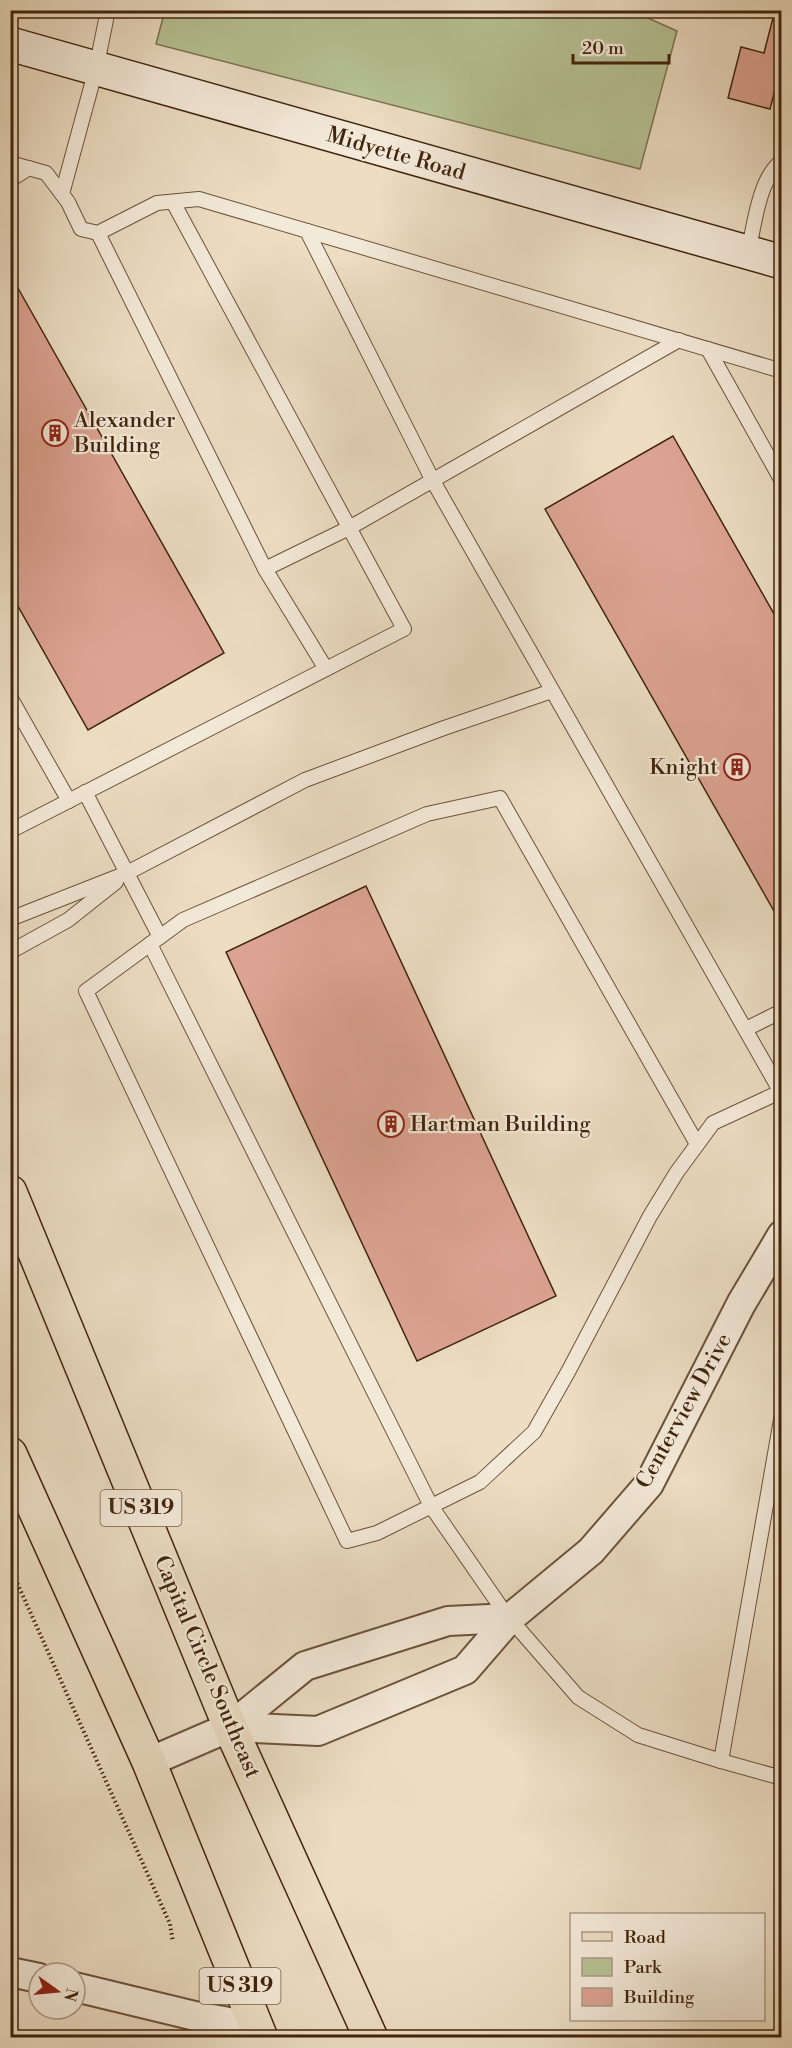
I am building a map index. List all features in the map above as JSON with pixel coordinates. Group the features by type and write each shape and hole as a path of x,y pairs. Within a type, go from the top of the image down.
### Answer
{"main road":[{"name":"Capital Circle Southeast","path":"10,1192 231,1727 371,2037"},
{"name":"US 319","path":"10,1454 149,1762 259,2032"}],"street":[{"name":"Midyette Road","path":"10,44 782,262"},
{"name":"Centerview Drive","path":"231,1727 318,1731 465,1670 510,1618 591,1551 649,1484 741,1304 782,1234"},
{"name":"Centerview Drive","path":"149,1762 231,1727 304,1666 448,1621 510,1618"},
{"path":"10,1971 27,1975"},
{"path":"87,1990 259,2032"}],"lane":[{"path":"62,194 96,69 108,10"},
{"path":"748,254 763,189 775,166 782,161"},
{"path":"10,163 46,173 62,194 81,229 98,233 157,203 199,199 782,371"},
{"path":"10,180 29,168"},
{"path":"10,831 404,629 173,202"},
{"path":"307,231 433,481 781,1093 713,1123 698,1144 677,1172 650,1216 534,1432 480,1482 377,1533 348,1541 86,991 183,920 427,814 500,798 698,1144"},
{"path":"98,233 265,569 326,669"},
{"path":"265,569 349,528 679,340"},
{"path":"708,349 782,481"},
{"path":"10,919 127,873 305,780 444,728 552,691"},
{"path":"10,697 69,801"},
{"path":"85,792 127,873 155,940 431,1506 510,1618 578,1697 638,1735 782,1778"},
{"path":"10,952 68,920 127,873"},
{"path":"746,1029 782,1011"},
{"path":"721,1761 782,1414"}],"path":[{"path":"10,1567 170,1924 173,1942"}],"green space":[{"path":"165,10 630,10 677,31 640,169 156,44"}],"building":[{"path":"775,10 782,10 782,63 770,109 728,98 741,47 764,53"},
{"name":"Alexander Building","path":"10,274 224,653 88,730 10,592"},
{"name":"Knight","path":"673,436 782,628 782,907 774,911 545,509"},
{"name":"Hartman Building","path":"366,886 556,1296 417,1361 226,952"}],"place":[{"name":"Alexander Building","path":"55,433"},
{"name":"Knight","path":"737,767"},
{"name":"Hartman Building","path":"391,1124"}]}
